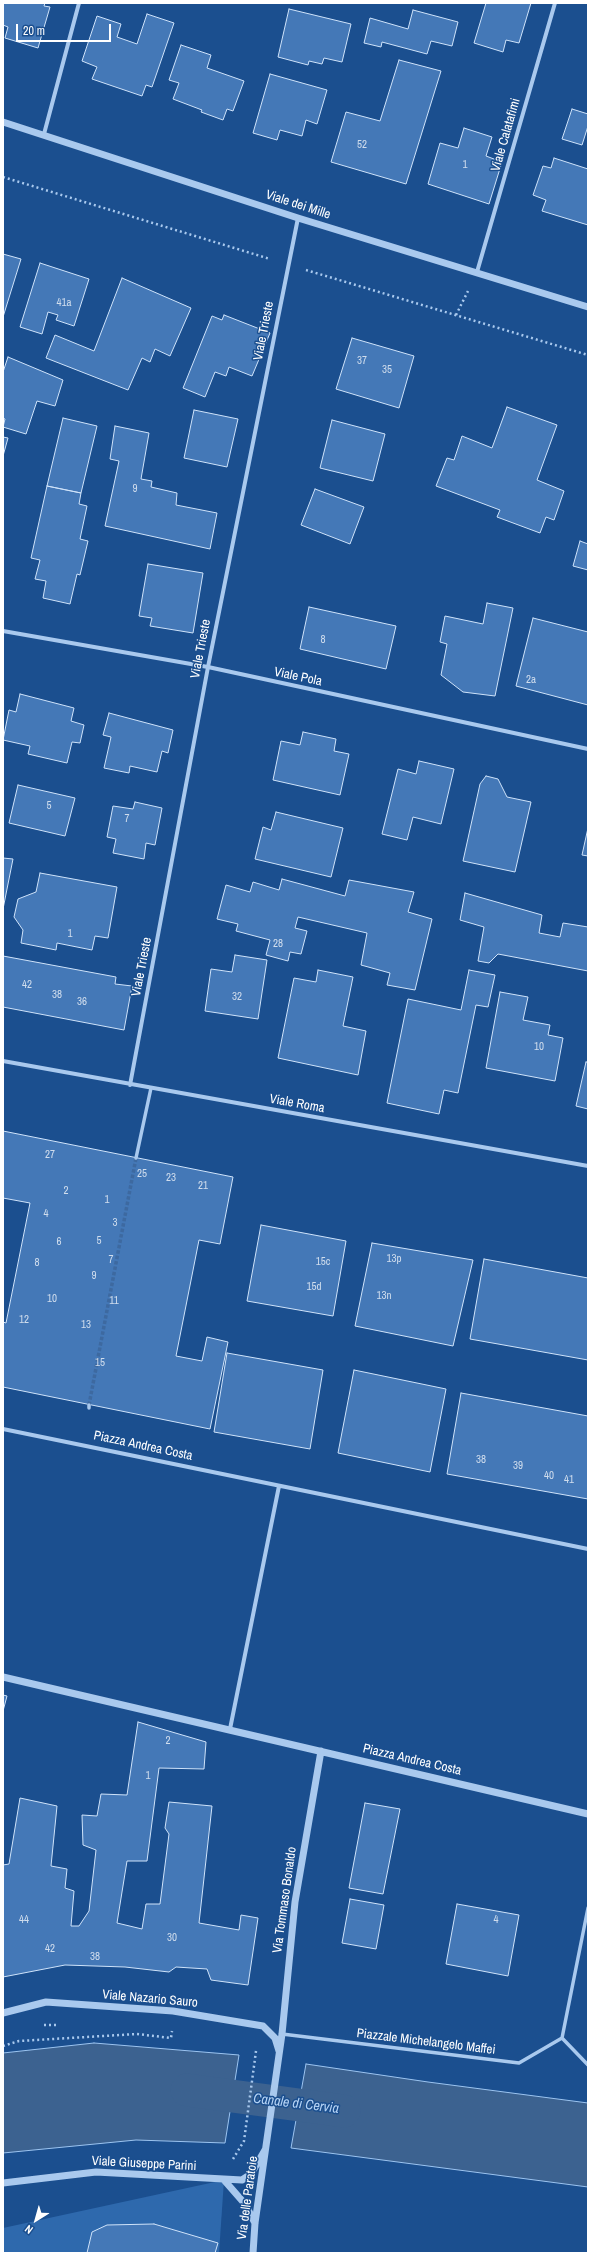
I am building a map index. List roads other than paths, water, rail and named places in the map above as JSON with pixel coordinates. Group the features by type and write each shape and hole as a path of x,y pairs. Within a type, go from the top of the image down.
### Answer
{"street":[{"path":"44,134 79,3"},
{"name":"Viale Calatafimi","path":"477,272 555,3"},
{"name":"Viale dei Mille","path":"3,122 44,134 298,218 588,307"},
{"name":"Viale Trieste","path":"130,1085 208,667 298,218"},
{"name":"Viale Pola","path":"3,631 208,667 588,749"},
{"name":"Viale Roma","path":"3,1060 130,1085 588,1166"},
{"path":"136,1158 151,1088"},
{"name":"Piazza Andrea Costa","path":"3,1429 588,1549"},
{"path":"230,1729 279,1486"},
{"name":"Piazza Andrea Costa","path":"3,1677 588,1814"},
{"name":"Via Tommaso Bonaldo","path":"280,2053 295,1902 321,1751"},
{"path":"588,1908 562,2038 588,2066"},
{"name":"Viale Nazario Sauro","path":"3,2013 46,2002 173,2011 263,2026 275,2038 280,2053"},
{"name":"Piazzale Michelangelo Maffei","path":"282,2034 519,2063 562,2038"},
{"name":"Via delle Paratoie","path":"252,2253 280,2053"},
{"name":"Viale Giuseppe Parini","path":"3,2183 96,2172 242,2180 251,2174 267,2146"},
{"path":"224,2180 245,2204 255,2223"}],"waterway":[{"name":"Canale di Cervia","path":"187,2090 344,2111"}],"tunnel":[{"path":"89,1405 136,1158"}]}
